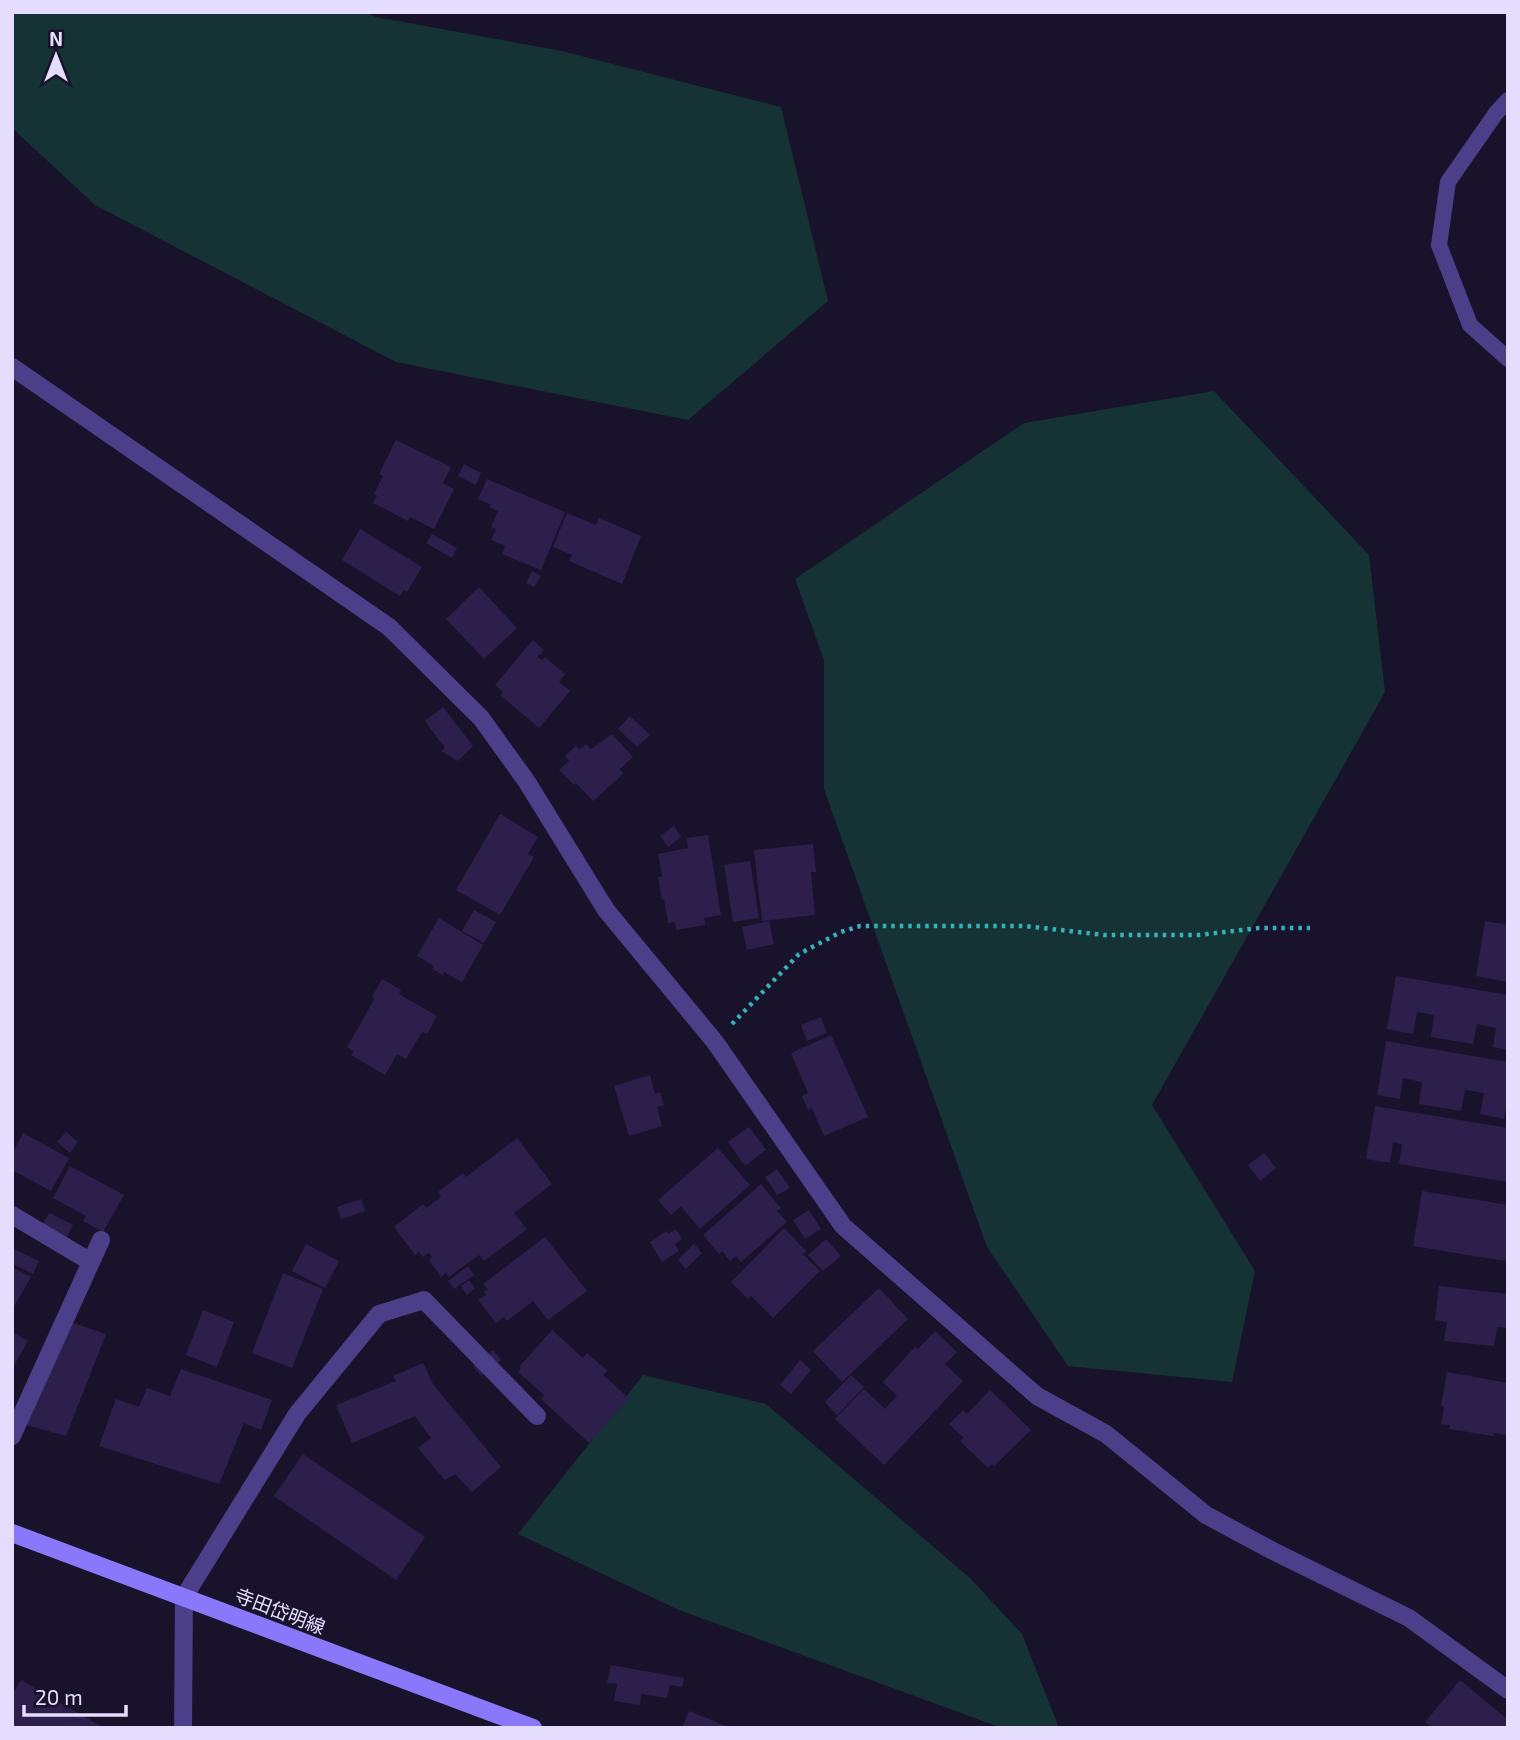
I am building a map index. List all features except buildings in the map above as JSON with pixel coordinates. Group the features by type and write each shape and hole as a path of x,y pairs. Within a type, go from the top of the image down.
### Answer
{"main road":[{"name":"寺田岱明線","path":"12,1533 533,1728"}],"street":[{"path":"12,368 389,627 481,718 527,782 606,910 715,1042 843,1226 1037,1396 1106,1434 1206,1515 1409,1618 1508,1690"},
{"path":"12,1215 91,1262"},
{"path":"12,1436 101,1240"},
{"path":"183,1728 184,1597 297,1414 379,1314 424,1300 537,1416"}],"lane":[{"path":"1506,104 1448,182 1439,245 1470,325 1508,359"}],"path":[{"path":"715,1042 799,954 841,932 860,926 1025,926 1104,935 1199,935 1259,928 1310,928"}],"green space":[{"path":"12,12 364,12 376,17 562,51 781,107 828,301 688,420 396,362 95,205 12,128"},
{"path":"1214,391 1369,555 1385,692 1152,1105 1255,1271 1232,1382 1068,1366 987,1247 824,789 824,660 795,579 1024,423"},
{"path":"643,1375 766,1404 970,1578 1022,1634 1059,1728 1002,1728 679,1610 518,1534"}]}
